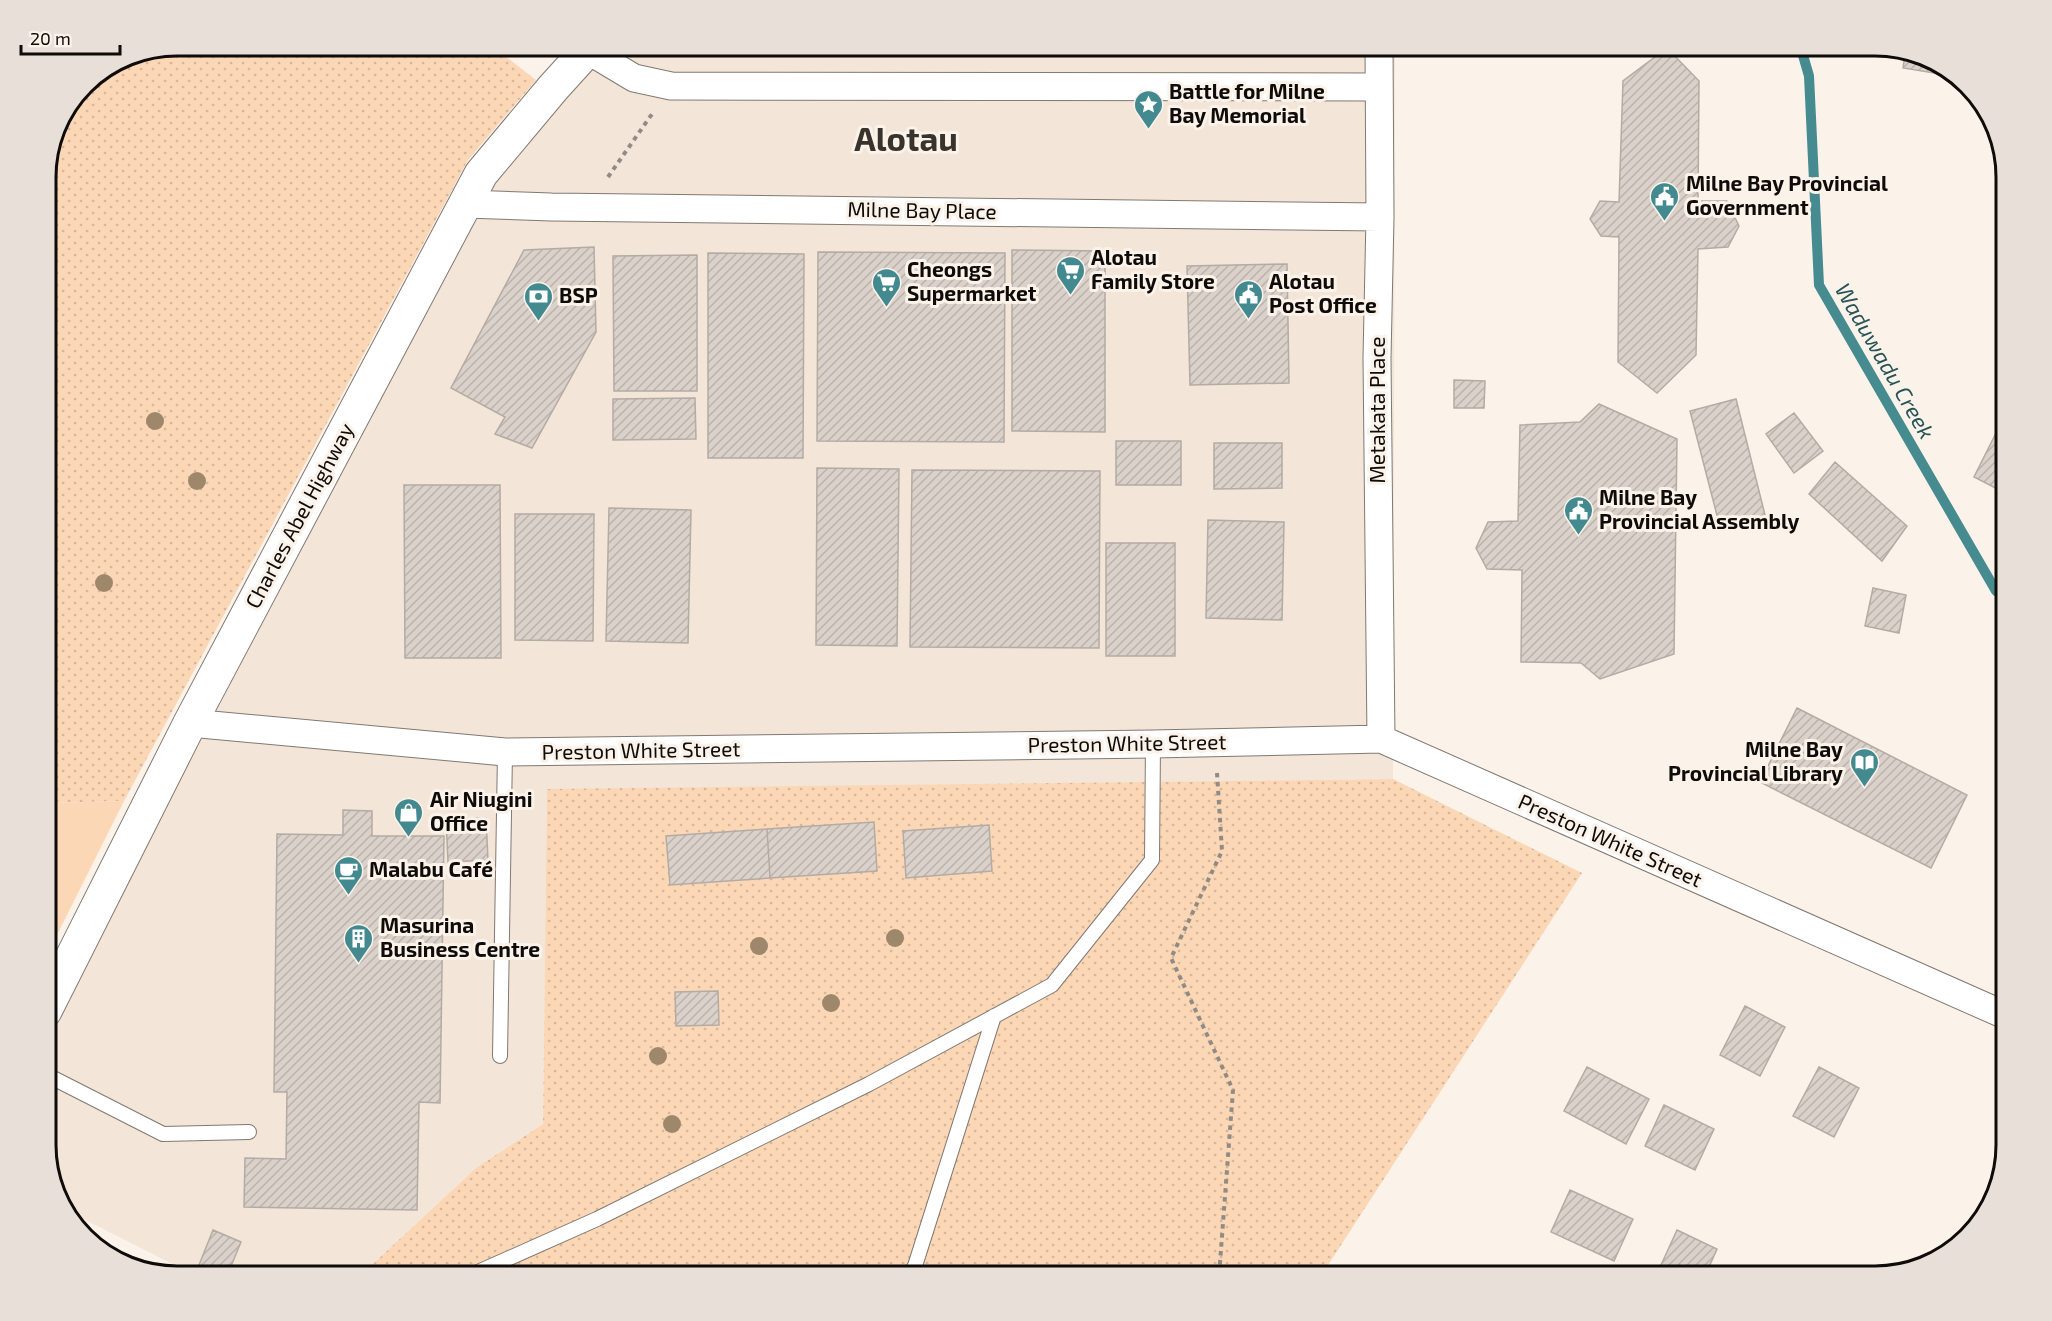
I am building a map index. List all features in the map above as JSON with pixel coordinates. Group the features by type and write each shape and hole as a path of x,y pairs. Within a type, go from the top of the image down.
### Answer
{"main road":[{"name":"Charles Abel Highway","path":"56,989 190,723 481,174 579,56"}],"street":[{"path":"600,56 634,78 671,86 1379,87"},
{"name":"Metakata Place","path":"1379,56 1380,217 1377,358 1381,739"},
{"name":"Milne Bay Place","path":"465,204 1380,217"},
{"name":"Preston White Street","path":"190,723 505,752 1381,739 1996,1011"}],"lane":[{"path":"491,1266 597,1219 869,1084 1052,985 1152,860 1153,744"},
{"path":"500,1056 505,752"},
{"path":"915,1266 994,1016"},
{"path":"56,1080 163,1134 249,1132"}],"path":[{"path":"587,207 671,86"},
{"path":"1215,742 1222,851 1171,958 1233,1090 1220,1266"}],"shaded area":[{"path":"505,56 536,80 468,160 124,801 56,803 56,169 60,145 68,123 86,97 103,81 123,68 161,57"},
{"path":"594,56 1395,56 1393,779 547,790 543,1124 476,1168 371,1266 176,1266 81,1217 68,1198 58,1168 56,1152 56,1011 490,176"},
{"path":"1393,779 1582,873 1327,1266 371,1266 476,1168 543,1124 547,789"},
{"path":"124,801 56,937 56,803"}],"building":[{"name":"Milne Bay Provincial Government","path":"1656,56 1675,56 1699,81 1698,201 1727,201 1739,226 1728,247 1698,249 1696,355 1657,393 1618,362 1619,237 1601,236 1590,219 1600,201 1619,202 1623,81"},
{"path":"1904,59 1939,74 1903,68"},
{"path":"594,247 596,332 532,448 495,434 505,417 451,388 524,250"},
{"path":"1012,250 1105,251 1105,432 1012,431"},
{"path":"818,252 1005,253 1004,442 817,441"},
{"path":"708,253 804,254 803,458 708,458"},
{"path":"697,255 697,391 614,391 613,256"},
{"path":"1287,264 1289,383 1190,385 1187,266"},
{"path":"1454,380 1485,381 1484,408 1454,408"},
{"path":"695,398 696,439 613,440 613,399"},
{"path":"1736,399 1765,515 1720,527 1690,411"},
{"name":"Milne Bay Provincial Assembly","path":"1599,404 1677,439 1674,654 1600,679 1581,663 1521,662 1522,570 1487,569 1476,548 1488,522 1518,521 1520,425 1580,422"},
{"path":"1794,413 1823,451 1794,473 1766,434"},
{"path":"1996,433 1996,488 1974,477"},
{"path":"1116,441 1181,441 1181,485 1116,485"},
{"path":"1214,443 1282,443 1282,488 1214,489"},
{"path":"1835,462 1907,526 1882,561 1809,494"},
{"path":"817,468 899,469 897,646 816,645"},
{"path":"912,470 1100,471 1099,648 910,647"},
{"path":"404,485 500,485 501,658 405,658"},
{"path":"609,508 691,510 688,643 606,641"},
{"path":"515,514 594,514 593,641 515,640"},
{"path":"1208,520 1284,522 1282,620 1206,618"},
{"path":"1106,543 1175,543 1175,656 1106,656"},
{"path":"1873,588 1906,595 1899,633 1865,626"},
{"name":"Milne Bay Provincial Library","path":"1797,708 1967,795 1931,868 1760,782"},
{"name":"Masurina Business Centre","path":"343,810 372,811 372,836 444,836 440,1103 419,1102 417,1210 244,1207 245,1158 286,1159 287,1092 274,1092 277,834 343,835"},
{"path":"486,818 488,860 448,862 446,819"},
{"path":"874,822 877,871 770,878 767,829"},
{"path":"989,825 992,871 906,878 903,831"},
{"path":"767,829 770,878 670,885 666,836"},
{"path":"718,991 719,1025 676,1026 675,992"},
{"path":"1745,1006 1785,1027 1760,1076 1720,1055"},
{"path":"1587,1067 1649,1099 1626,1144 1564,1111"},
{"path":"1819,1067 1859,1088 1834,1137 1793,1116"},
{"path":"1664,1105 1714,1129 1695,1170 1645,1146"},
{"path":"1570,1190 1633,1219 1614,1261 1551,1232"},
{"path":"213,1230 241,1242 231,1266 199,1265"},
{"path":"1677,1230 1717,1249 1709,1266 1661,1266"}],"waterway":[{"name":"Waduwadu Creek","path":"1803,56 1809,76 1819,285 1996,591"}],"place":[{"name":"Battle for Milne Bay Memorial","path":"1148,130"},
{"name":"Milne Bay Provincial Government","path":"1665,222"},
{"name":"Alotau Family Store","path":"1070,296"},
{"name":"Cheongs Supermarket","path":"886,308"},
{"name":"Alotau Post Office","path":"1248,320"},
{"name":"BSP","path":"538,322"},
{"name":"Milne Bay Provincial Assembly","path":"1578,536"},
{"name":"Milne Bay Provincial Library","path":"1864,788"},
{"name":"Air Niugini Office","path":"409,838"},
{"name":"Malabu Café","path":"348,896"},
{"name":"Masurina Business Centre","path":"359,964"}],"district":[{"name":"Alotau","path":"906,139"}]}
